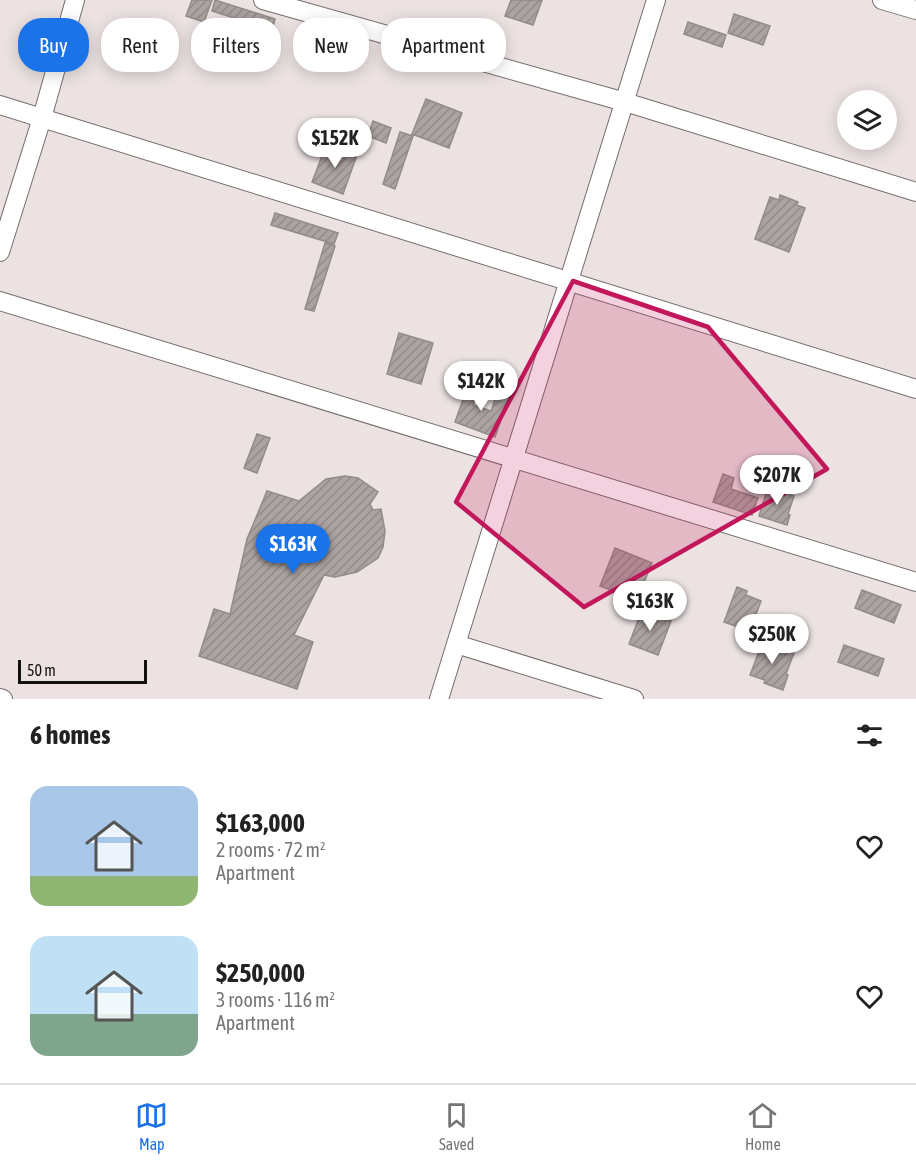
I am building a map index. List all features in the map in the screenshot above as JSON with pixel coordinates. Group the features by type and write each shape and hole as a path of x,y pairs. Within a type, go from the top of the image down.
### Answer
{"street":[{"path":"0,252 42,118 75,0"},
{"path":"262,0 625,102 916,192"},
{"path":"439,699 656,0"},
{"path":"882,0 916,10"},
{"path":"0,105 916,389"},
{"path":"0,301 916,582"},
{"path":"456,644 634,699"}],"highlighted area":[{"path":"573,281 708,327 827,469 584,607 456,502"}],"building":[{"path":"192,0 212,0 205,18 186,16"},
{"path":"215,0 272,18 234,18 212,11"},
{"path":"511,0 542,0 533,25 505,16"},
{"path":"734,14 770,26 763,45 728,33"},
{"path":"688,22 726,35 722,47 684,34"},
{"path":"426,99 462,113 449,148 412,134"},
{"path":"373,121 391,128 386,143 368,136"},
{"path":"400,132 413,136 395,189 383,184"},
{"path":"327,143 357,155 343,194 312,182"},
{"path":"780,195 798,202 797,205 805,208 789,252 755,239 770,197 779,200"},
{"path":"275,213 338,233 334,244 271,225"},
{"path":"325,243 335,246 314,311 305,309"},
{"path":"399,333 433,343 421,384 387,374"},
{"path":"470,380 480,383 473,405 491,411 497,393 509,397 495,437 455,422"},
{"path":"257,434 270,438 257,473 244,468"},
{"path":"723,474 734,478 731,489 758,498 752,515 713,502"},
{"path":"345,476 358,478 378,492 370,504 373,510 381,509 385,531 383,547 378,558 357,572 335,577 324,575 294,635 313,642 297,689 199,656 214,609 230,614 247,539 267,491 299,501 326,479"},
{"path":"768,487 794,496 787,525 759,516"},
{"path":"615,548 652,563 637,600 600,586"},
{"path":"651,587 658,590 656,595 683,606 680,614 646,600"},
{"path":"737,587 747,591 746,595 761,601 750,631 724,622"},
{"path":"862,590 901,605 894,623 855,608"},
{"path":"642,610 671,621 658,655 629,644"},
{"path":"763,641 794,653 783,690 750,675"},
{"path":"844,645 884,659 878,676 838,662"}]}
